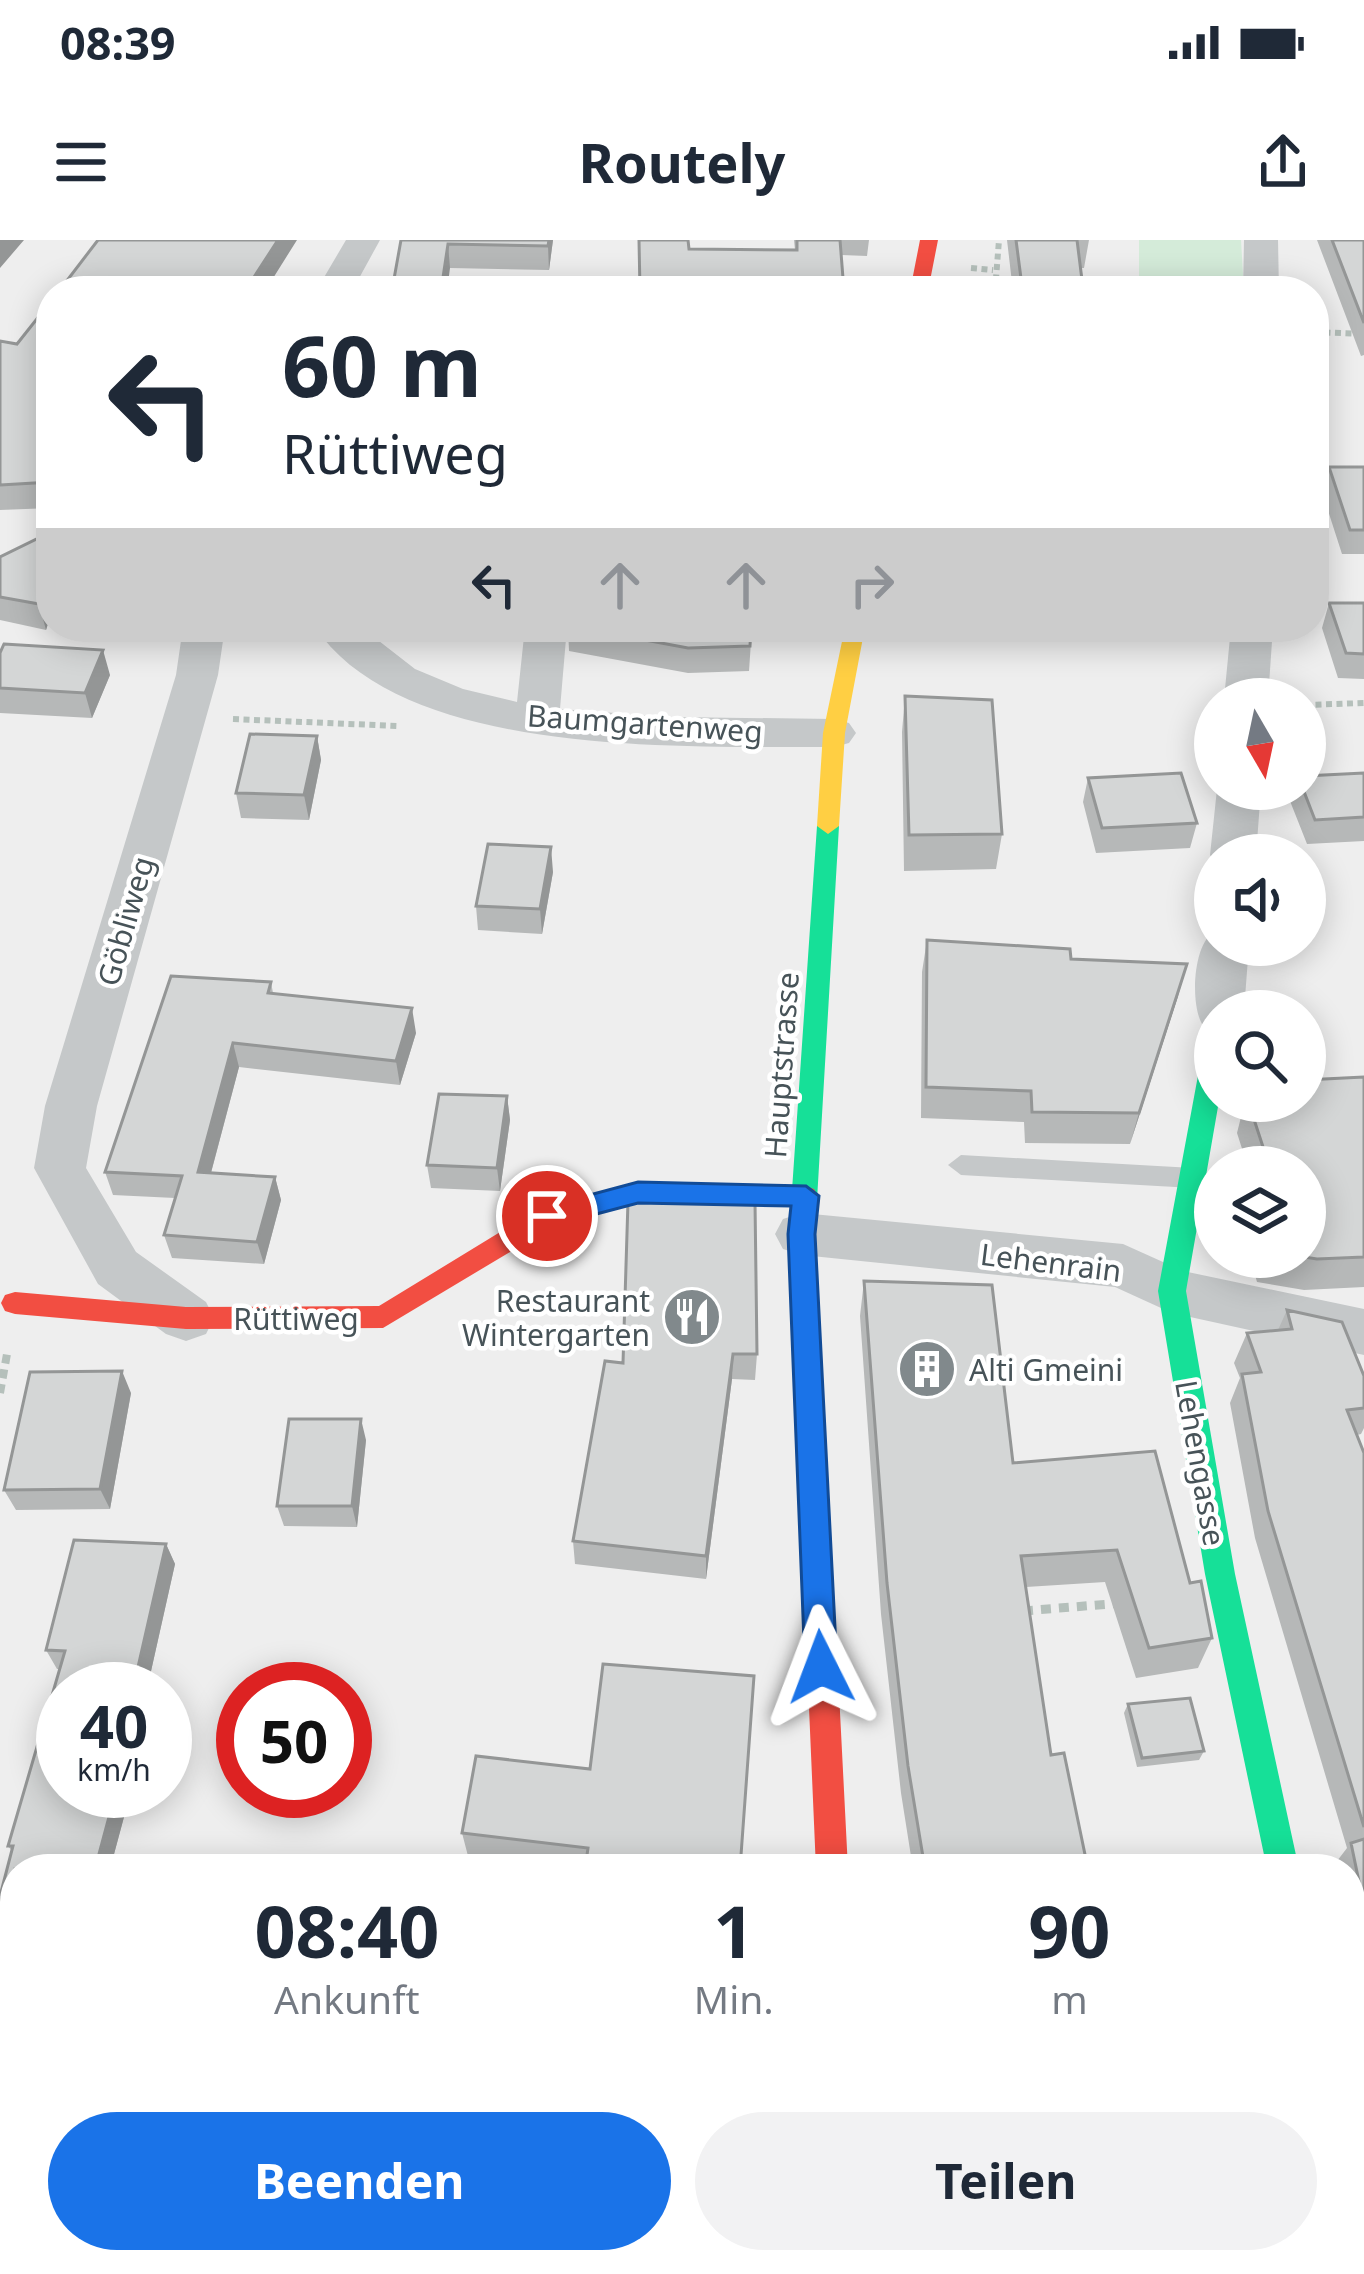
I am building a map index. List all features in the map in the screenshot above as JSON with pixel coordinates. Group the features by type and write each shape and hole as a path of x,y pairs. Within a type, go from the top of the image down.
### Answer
{"main road":[{"path":"922,276 929,240"},
{"name":"Hauptstrasse","path":"831,1854 804,1215 835,733 851,642"},
{"name":"Lehengasse","path":"1203,1122 1172,1291 1220,1574 1280,1854"},
{"name":"Rüttiweg","path":"15,1303 186,1318 383,1317 547,1216 638,1192 804,1215"}],"street":[{"path":"343,276 363,240"},
{"name":"Göbliweg","path":"186,1318 117,1268 60,1168 71,1106 191,696 201,642"},
{"name":"Göbliweg","path":"191,696 229,642"},
{"name":"Baumgartenweg","path":"354,642 396,677 457,704 537,720 835,733"},
{"path":"537,720 545,642"},
{"path":"1248,678 1251,642"},
{"name":"Lehenrain","path":"804,1215 1123,1266 1172,1291 1364,1332"}],"lane":[{"path":"962,1165 1193,1178"}],"path":[{"path":"996,276 999,240"},
{"path":"1329,333 1364,334"},
{"path":"191,696 421,727"},
{"path":"1326,705 1364,704"},
{"path":"1010,1612 1130,1603"}],"green space":[{"path":"1139,240 1241,240 1243,276 1139,276"}],"building":[{"path":"98,240 278,240 255,276 70,276"},
{"path":"401,240 549,240 548,246 448,244 443,276 395,276"},
{"path":"639,240 688,240 689,249 797,250 797,240 840,240 843,276 640,276"},
{"path":"1016,240 1077,240 1082,276 1021,276"},
{"path":"1332,240 1364,240 1364,323"},
{"path":"36,320 36,483 0,485 0,341 17,344"},
{"path":"1329,467 1364,467 1364,530 1350,530"},
{"path":"36,539 36,603 0,597 0,557"},
{"path":"1329,603 1364,603 1364,654 1346,653"},
{"path":"656,642 750,642 750,646 688,648"},
{"path":"4,644 103,650 85,693 0,688"},
{"path":"905,696 992,700 1002,834 909,835"},
{"path":"250,734 317,736 304,795 236,793"},
{"path":"1181,773 1197,823 1102,828 1088,778"},
{"path":"1364,773 1364,817 1315,820 1311,810 1326,810 1326,775"},
{"path":"488,844 551,847 540,909 476,906"},
{"path":"927,940 1070,949 1071,959 1187,964 1139,1113 1032,1112 1031,1091 926,1087"},
{"path":"171,976 271,982 268,993 412,1008 396,1061 233,1043 198,1172 275,1177 257,1242 164,1235 182,1176 105,1172"},
{"path":"1364,1077 1364,1257 1326,1259 1326,1146 1263,1146 1255,1122 1326,1122 1326,1079"},
{"path":"439,1094 507,1096 497,1168 427,1165"},
{"path":"628,1201 755,1202 757,1354 733,1354 706,1556 573,1541 605,1361 623,1363"},
{"path":"864,1281 992,1285 1013,1463 1155,1451 1190,1583 1201,1581 1212,1638 1149,1648 1117,1550 1021,1556 1051,1755 1064,1753 1085,1854 923,1854 887,1583"},
{"path":"1287,1310 1342,1322 1364,1376 1364,1408 1347,1410 1364,1453 1364,1827 1268,1511 1242,1374 1261,1372 1247,1333 1292,1329"},
{"path":"122,1371 100,1489 4,1490 30,1372"},
{"path":"289,1419 361,1419 352,1506 277,1506"},
{"path":"74,1540 166,1544 139,1662 62,1662 65,1651 46,1650"},
{"path":"603,1664 754,1676 741,1854 587,1854 588,1848 462,1833 476,1756 590,1769"},
{"path":"1190,1698 1204,1751 1142,1758 1128,1704"},
{"path":"36,1750 36,1818 109,1818 99,1854 11,1854 13,1846 8,1846"},
{"path":"1364,1839 1364,1854 1353,1854 1351,1843"}],"traffic: fast":[{"path":"807,1339 802,1234 828,826"},
{"path":"1203,1122 1172,1291 1220,1574 1280,1854"}],"traffic: slow":[{"path":"828,826 834,733 852,642"}],"traffic: jam":[{"path":"922,276 929,240"},
{"path":"15,1303 186,1318 383,1317 547,1217 637,1192 805,1196"},
{"path":"807,1339 831,1854"}],"place":[{"name":"Restaurant Wintergarten","path":"692,1317"},
{"name":"Alti Gmeini","path":"927,1369"}],"route":[{"path":"547,1216 638,1192 806,1196 802,1234 821,1667"}]}
